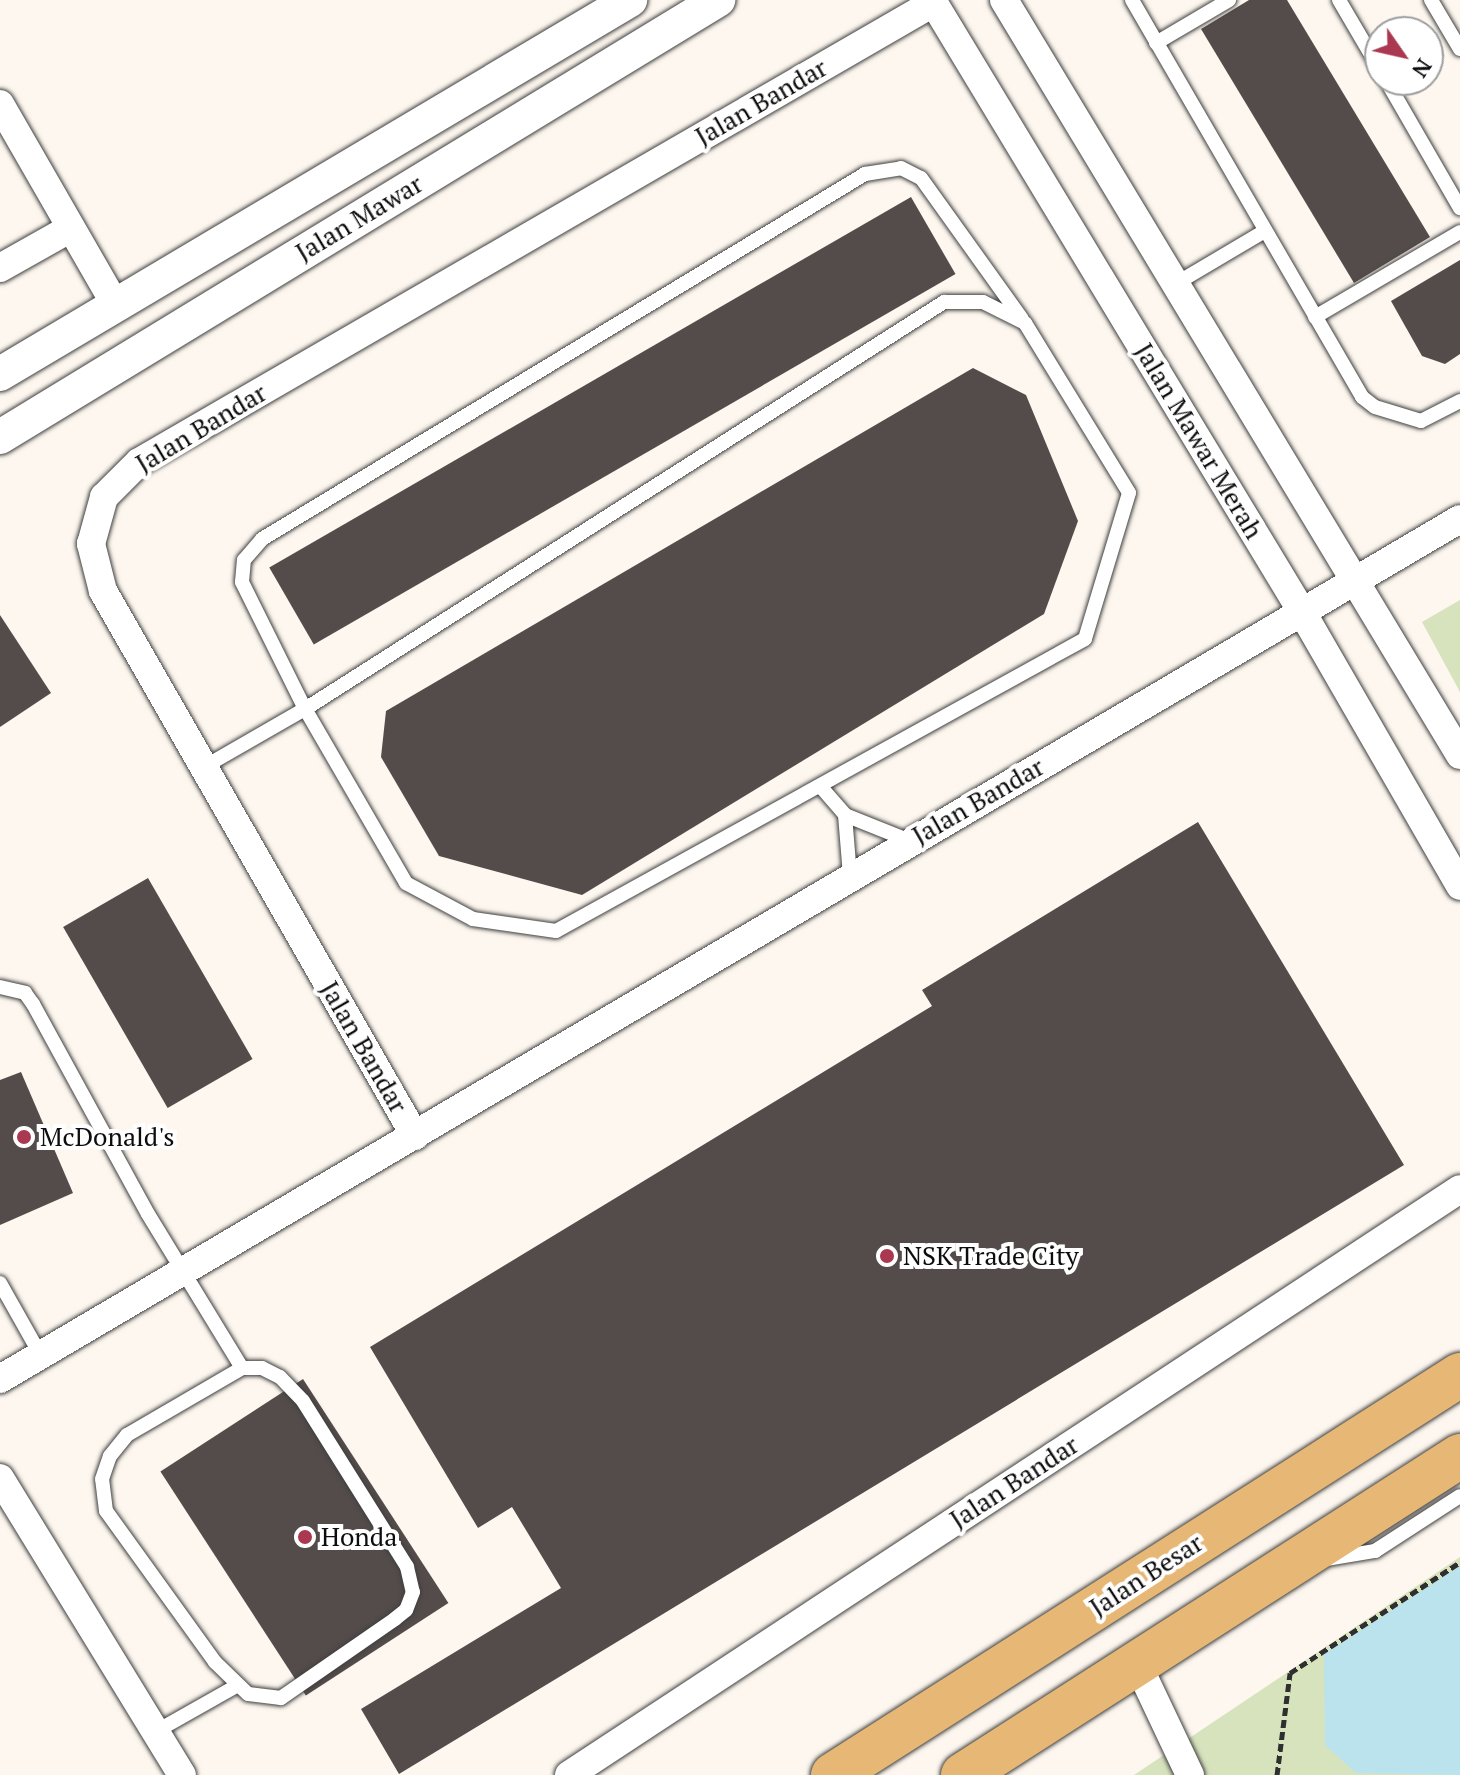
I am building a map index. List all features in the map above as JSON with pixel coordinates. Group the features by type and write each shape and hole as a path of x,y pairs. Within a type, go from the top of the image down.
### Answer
{"main road":[{"name":"Jalan Besar","path":"833,1775 1460,1375"},
{"path":"963,1775 1460,1456"}],"street":[{"name":"Jalan Mawar","path":"0,374 630,0"},
{"name":"Jalan Mawar","path":"0,437 718,0"},
{"path":"1004,0 1357,579 1460,755"},
{"name":"Jalan Mawar Merah","path":"932,1 1302,612 1460,886"},
{"name":"Jalan Bandar","path":"415,1136 94,569 95,519 119,477 932,1"},
{"path":"0,104 116,306"},
{"path":"0,268 71,228"},
{"name":"Jalan Bandar","path":"0,1379 1460,519"},
{"name":"Jalan Bandar","path":"569,1775 1460,1189"},
{"path":"0,1478 182,1775"},
{"path":"1137,1663 1190,1775"}],"lane":[{"path":"1132,0 1315,317 1370,405 1421,421 1460,401"},
{"path":"1156,43 1229,0"},
{"path":"1339,0 1364,43"},
{"path":"1431,0 1460,49"},
{"path":"1396,96 1459,202"},
{"path":"901,168 921,178 1025,323 1129,493 1085,639 556,931 473,919 406,883 305,709 242,582 244,560 262,539 865,174 901,168"},
{"path":"1177,283 1265,231"},
{"path":"1315,317 1460,232"},
{"path":"204,767 305,709 944,302 983,302 1025,323"},
{"path":"821,787 845,815 910,841"},
{"path":"845,815 850,876"},
{"path":"0,987 25,993 33,1004 242,1368"},
{"path":"0,1283 40,1354"},
{"path":"242,1368 262,1368 280,1377 303,1401 407,1567 413,1592 406,1610 298,1690 262,1697 238,1685 124,1539 106,1511 102,1479 110,1456 127,1435 242,1368"},
{"path":"1296,1561 1366,1555 1460,1496"},
{"path":"155,1732 238,1685"}],"path":[{"path":"1277,1775 1290,1673 1460,1562"}],"green space":[{"path":"1460,600 1460,692 1422,622"},
{"path":"1460,1557 1460,1775 1134,1775"}],"water":[{"path":"1460,1566 1460,1775 1356,1773 1325,1745 1324,1654"}],"building":[{"path":"1249,0 1287,0 1430,237 1354,283 1201,29"},
{"path":"911,197 956,274 314,645 269,568"},
{"path":"1460,260 1460,354 1445,364 1422,356 1391,301"},
{"path":"973,368 1026,395 1078,521 1044,614 582,895 439,856 381,757 386,711"},
{"path":"0,615 51,693 0,727"},
{"name":"NSK Trade City","path":"1198,822 1404,1165 399,1774 361,1709 561,1588 512,1507 478,1528 370,1347 932,1006 922,990"},
{"path":"148,878 252,1059 168,1108 63,927"},
{"name":"McDonald's","path":"21,1072 73,1193 0,1225 0,1080"},
{"name":"Honda","path":"303,1379 448,1603 306,1696 160,1472"}],"place":[{"name":"McDonald's","path":"24,1137"},
{"name":"NSK Trade City","path":"887,1256"},
{"name":"Honda","path":"305,1537"}]}
